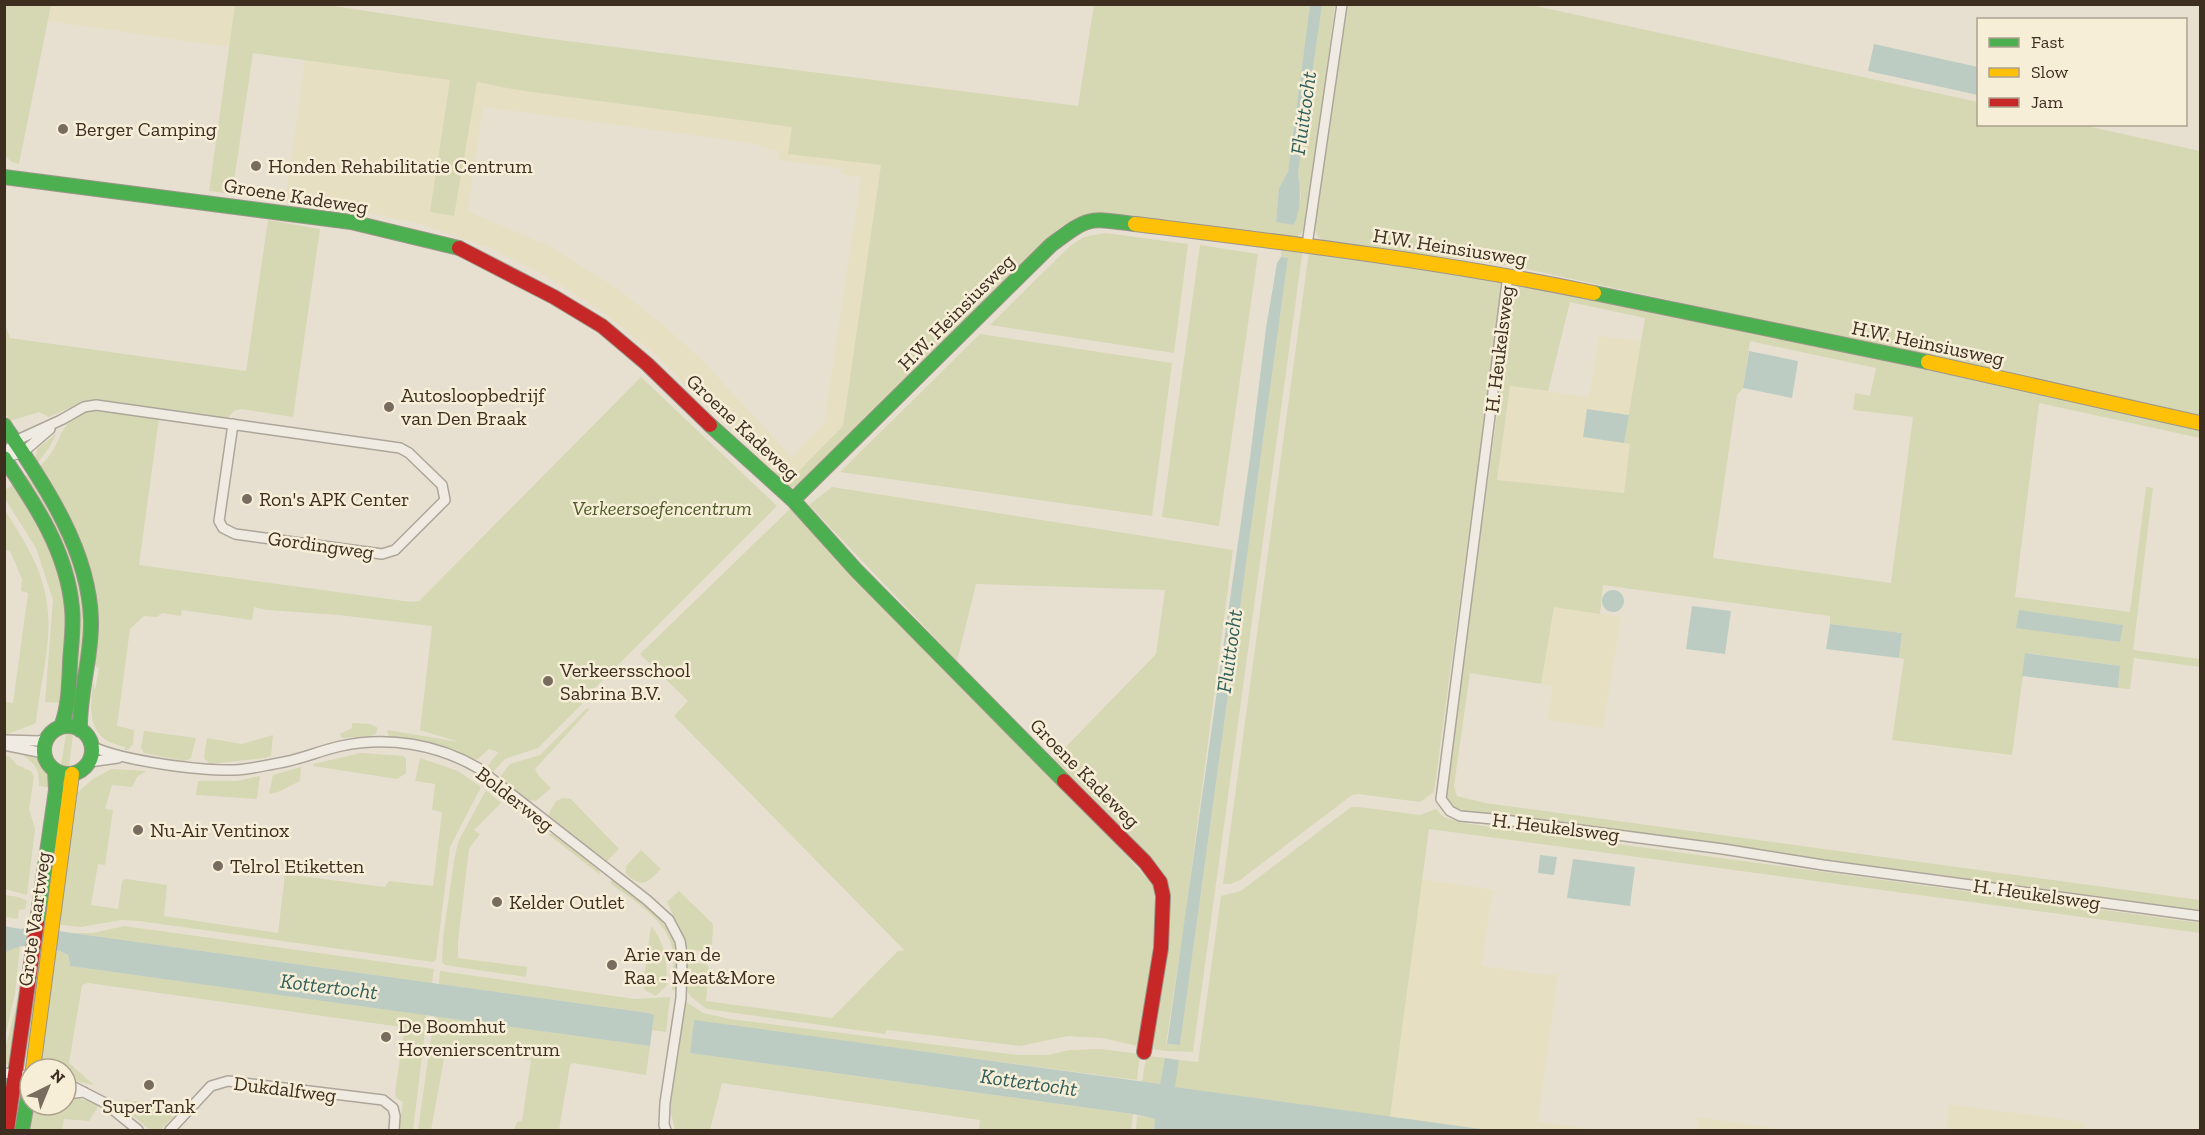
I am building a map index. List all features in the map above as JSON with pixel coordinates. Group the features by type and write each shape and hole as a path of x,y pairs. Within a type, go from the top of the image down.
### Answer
{"street":[{"path":"1307,245 1342,4"},
{"name":"Groene Kadeweg","path":"7,176 351,222 460,248 554,297 602,326 647,364 793,500 856,570 1145,862 1160,882 1163,896 1161,948 1144,1052"},
{"name":"H.W. Heinsiusweg","path":"793,500 1051,245 1080,223 1094,219 1307,245 1508,275 1885,353 2200,423"},
{"name":"H. Heukelsweg","path":"1508,275 1441,799 1450,811 1460,816 1723,849 1823,866 2200,916"},
{"name":"Gordingweg","path":"4,457 84,407 96,405 233,423 400,448 409,453 442,485 445,500 390,553 382,554 235,534 223,528 219,520 233,423"},
{"path":"4,425 66,524 84,567 91,621 90,651 80,710 80,730"},
{"path":"4,457 47,526 67,575 72,608 72,632 67,708 61,727"},
{"path":"4,740 39,741 47,738 53,731 68,726 80,730 88,737 92,746 89,762 72,774 55,770 50,766 44,753 47,738"},
{"name":"Bolderweg","path":"92,746 124,757 193,767 235,770 285,762 342,746 374,741 432,748 478,768 647,900 669,920 680,941 681,998 665,1103 666,1131"},
{"path":"4,745 44,753"},
{"name":"Bolderweg","path":"89,762 124,757"},
{"name":"Grote Vaartweg","path":"8,1131 9,1087 17,1074 30,959 56,790 55,770"},
{"name":"Grote Vaartweg","path":"35,1057 72,774"},
{"name":"Dukdalfweg","path":"170,1131 211,1086 228,1081 383,1100 393,1108 394,1131"},
{"path":"78,1089 105,1103 138,1131"},
{"path":"78,1093 84,1092"}],"shaded area":[{"path":"51,5 235,5 229,47 48,21"},
{"path":"305,60 451,80 431,212 454,215 476,82 518,90 792,127 789,154 881,165 843,426 795,475 773,472 654,353 600,310 544,275 487,247 421,224 350,209 285,202","holes":["483,107 751,143 780,152 778,160 841,168 841,174 861,177 824,423 792,457 704,362 621,291 551,247 468,211"]},
{"path":"1599,336 1641,341 1629,415 1587,409 1583,437 1630,444 1624,493 1497,480 1510,386 1589,397"},
{"path":"1554,607 1621,617 1603,728 1547,720 1553,686 1541,684"},
{"path":"1422,879 1494,890 1482,966 1546,975 1558,973 1538,1122 1601,1130 1488,1130 1390,1117"},
{"path":"1949,1105 2085,1122 2084,1130 1946,1130"},
{"path":"1698,1117 1772,1128 1772,1130 1696,1130"}],"green space":[{"path":"5,4 51,5 19,164 5,156"},
{"path":"235,5 327,5 544,38 1078,106 1094,5 1310,5 1288,172 1279,188 1276,221 1293,225 1301,197 1298,173 1322,5 1335,5 1307,222 1300,235 1291,238 1103,213 1085,216 1069,223 1058,229 802,484 786,489 761,470 795,475 843,426 881,165 788,154 792,127 518,90 477,82 454,216 430,212 450,80 253,53 232,194 209,191"},
{"path":"1344,5 1531,5 1977,102 1977,126 2087,126 2200,151 2200,415 1513,266 1324,241 1318,237 1314,227"},
{"path":"268,220 320,229 293,417 241,409 234,411 227,419 94,401 82,402 49,417 39,412 10,421 5,413 4,321 10,338 246,371"},
{"path":"1105,233 1188,244 1174,353 990,325 1070,246 1084,237"},
{"path":"1200,245 1258,254 1219,526 1162,517"},
{"path":"1282,245 1303,248 1193,1052 1165,1051 1148,1048 1166,900 1160,868 1054,759 1156,654 1165,590 976,584 957,661 809,505 832,487 1233,550 1185,919 1166,1044 1180,1045 1288,258 1281,257"},
{"path":"1309,251 1497,279 1502,287 1434,792 1420,802 1352,795 1240,880 1223,884"},
{"path":"1522,283 1710,321 2200,428 2200,438 2039,403 2015,597 2130,612 2146,487 2153,488 2133,650 2200,659 2200,667 2134,658 2130,689 2118,688 2120,666 2026,653 2012,755 1892,740 1904,659 1899,658 1902,633 1830,624 1830,616 1603,585 1600,614 1554,607 1541,684 1470,673 1454,786 1457,796 1485,803 2200,900 2200,910 1466,811 1452,805 1447,800 1446,791 1514,290","holes":["1570,302 1645,318 1624,443 1630,444 1624,493 1497,480 1510,386 1548,391","1750,341 1876,368 1870,396 1855,393 1853,410 1913,417 1891,583 1713,558 1737,395 1743,388","2019,611 2122,625 2120,642 2017,628"]},
{"path":"980,334 1172,363 1152,516 840,472"},
{"name":"Verkeersoefencentrum","path":"641,377 777,506 538,748 505,759 493,772 488,766 498,752 489,749 474,760 443,748 389,738 387,730 459,742 420,730 432,626 254,607 252,620 182,610 181,616 162,613 157,617 144,616 130,629 117,726 134,730 133,744 125,750 125,747 103,738 97,731 93,723 91,704 93,681 95,691 99,668 91,664 95,602 37,468 52,452 66,426 81,414 94,411 159,418 139,565 411,602 419,601"},
{"path":"57,433 36,465 34,462 38,448"},
{"path":"28,475 70,550 82,589 86,633 77,707 70,705 78,650 77,605 23,477"},
{"path":"14,484 47,536 61,569 67,618 63,703 45,702 53,600 36,548 5,499 5,490"},
{"path":"792,507 1090,815 1153,885 1157,918 1138,1046 1102,1038 1068,1036 1020,1046 887,1030 885,1034 707,1009 693,999 687,991 687,965 691,962 706,964 709,968 706,1001 832,1018 898,951 904,950 674,716 688,701 640,654"},
{"path":"5,510 40,574 46,598 48,629 46,660 36,722 5,735 5,702 13,703 28,593 21,591 22,579 10,551 5,550"},
{"path":"587,708 589,710 535,769 551,788 536,801 526,800 499,778 510,764 540,755"},
{"path":"352,723 370,724 378,728 376,734 371,736 342,738 340,734 352,728"},
{"path":"144,731 196,738 191,758 185,761 144,753 141,748"},
{"path":"66,733 73,735 69,767 65,768 61,766"},
{"path":"273,735 271,756 265,758 210,764 204,758 207,738 242,744"},
{"path":"24,753 36,758 44,765 52,788 39,786 36,768 23,755"},
{"path":"361,753 404,756 406,773 397,779 313,766 313,764"},
{"path":"9,756 17,765 31,771 34,777 29,809 35,829 27,895 5,889 4,757"},
{"path":"420,758 458,771 481,787 450,847 436,960 433,962 139,921 121,920 81,927 61,925 59,916 71,798 93,779 111,769 146,771 137,777 132,787 112,785 105,809 113,810 105,865 98,864 91,905 118,909 122,881 126,879 167,885 164,916 278,933 285,874 385,887 389,881 433,886 442,812 432,810 435,784 415,781"},
{"path":"301,767 300,781 269,794 273,775"},
{"path":"260,776 257,799 196,795 198,781 237,781"},
{"path":"486,790 501,803 474,830 480,834 469,849 458,958 527,967 526,977 445,965 442,962 443,937 458,842"},
{"path":"58,795 64,796 47,922 43,922"},
{"path":"563,798 571,799 619,849 607,861 548,815 556,801"},
{"path":"1351,807 1420,815 1436,809 1444,817 1463,823 2200,923 2200,933 1429,829 1390,1117 1174,1087 1179,1060 1198,1062 1221,896 1241,891"},
{"path":"548,834 552,834 599,869 600,875"},
{"path":"641,850 661,869 648,881 641,883 626,874 626,866"},
{"path":"612,880 642,902 668,930 677,952 675,990 672,990 673,957 668,937 655,918 610,883"},
{"path":"679,891 713,924 712,948 707,952 688,949 667,902"},
{"path":"5,895 27,901 25,909 19,910 18,919 5,917"},
{"path":"124,926 434,969 432,983 72,933 93,933"},
{"path":"651,926 663,947 667,969 667,985 656,996 645,990 643,985"},
{"path":"15,946 20,947 15,994 5,1037 5,953"},
{"path":"55,949 68,955 70,966 427,1015 413,1130 399,1130 403,1102 396,1098 395,1092 404,1032 401,1027 88,983 82,985 70,1057 40,1057"},
{"path":"24,960 26,960 13,1051 5,1067 6,1045"},
{"path":"36,965 42,966 29,1057 26,1057"},
{"path":"440,971 635,999 670,997 666,1032 652,1030 654,1015 649,1013 439,984"},
{"path":"686,1002 703,1013 730,1019 1018,1055 1047,1055 1070,1050 1100,1049 1140,1054 1137,1080 694,1021 690,1053 1133,1114 1131,1130 979,1130 980,1120 722,1083 710,1130 675,1130 670,1109"},
{"path":"434,1016 650,1046 646,1075 573,1063 570,1065 559,1130 514,1130 517,1122 522,1121 531,1060 446,1048 431,1130 418,1130"},
{"path":"1146,1057 1165,1058 1160,1084 1142,1082"},
{"path":"78,1071 94,1085 78,1082"},
{"path":"78,1099 96,1102 98,1107 89,1121 64,1119 62,1130 29,1130 32,1117 78,1117"},
{"path":"125,1100 157,1105 173,1117 160,1130 150,1130 120,1105"},
{"path":"1137,1116 1155,1119 1154,1130 1136,1130"}],"water":[{"name":"Fluittocht","path":"1310,5 1322,5 1298,173 1299,206 1294,225 1276,222 1279,188 1288,172"},
{"path":"1874,44 1977,67 1977,95 1868,71"},
{"name":"Fluittocht","path":"1281,257 1288,258 1180,1045 1167,1044 1250,458 1266,328 1277,263"},
{"path":"1749,351 1798,361 1792,398 1743,388"},
{"path":"1587,409 1629,415 1624,443 1583,437"},
{"path":"1613,590 1621,593 1624,601 1621,609 1613,612 1605,609 1602,601 1605,593"},
{"path":"1692,606 1731,611 1725,654 1686,649"},
{"path":"2019,610 2123,625 2120,642 2016,628"},
{"path":"1830,624 1902,633 1899,658 1826,649"},
{"path":"2025,653 2120,666 2118,688 2022,676"},
{"path":"1540,855 1557,857 1554,875 1538,873"},
{"path":"1573,859 1635,867 1630,906 1567,898"},
{"name":"Kottertocht","path":"4,926 21,929 29,927 649,1013 654,1015 650,1046 70,966 68,955 44,946 28,945 5,953"},
{"name":"Kottertocht","path":"694,1020 1160,1084 1165,1058 1179,1060 1175,1087 1488,1130 1154,1130 1155,1119 1133,1114 690,1053"}],"traffic: fast":[{"path":"4,177 351,222 459,248"},
{"path":"793,500 1051,245 1090,221 1135,224"},
{"path":"1594,293 1928,362"},
{"path":"4,425 48,493 73,542 82,567 88,593 91,634 81,702 80,730"},
{"path":"710,425 793,500 856,570 1064,781"},
{"path":"4,458 48,529 64,567 69,587 73,615 72,636 68,695 61,727"},
{"path":"68,726 85,733 92,750 85,767 68,774 51,767 44,750 51,733 68,726"},
{"path":"37,922 56,790 55,770"},
{"path":"22,1130 24,1117"}],"traffic: slow":[{"path":"1135,224 1422,262 1594,293"},
{"path":"1928,362 2200,423"},
{"path":"35,1057 72,774"}],"traffic: jam":[{"path":"459,248 554,297 602,326 647,364 710,425"},
{"path":"1064,781 1145,862 1160,882 1163,896 1161,948 1144,1052"},
{"path":"7,1130 37,922"}],"place":[{"name":"Berger Camping","path":"63,129"},
{"name":"Honden Rehabilitatie Centrum","path":"256,166"},
{"name":"Autosloopbedrijf van Den Braak","path":"389,407"},
{"name":"Ron's APK Center","path":"247,499"},
{"name":"Verkeersschool Sabrina B.V.","path":"548,681"},
{"name":"Nu-Air Ventinox","path":"138,830"},
{"name":"Telrol Etiketten","path":"218,866"},
{"name":"Kelder Outlet","path":"497,902"},
{"name":"Arie van de Raa - Meat&More","path":"612,965"},
{"name":"De Boomhut Hovenierscentrum","path":"386,1037"},
{"name":"SuperTank","path":"149,1085"}]}
